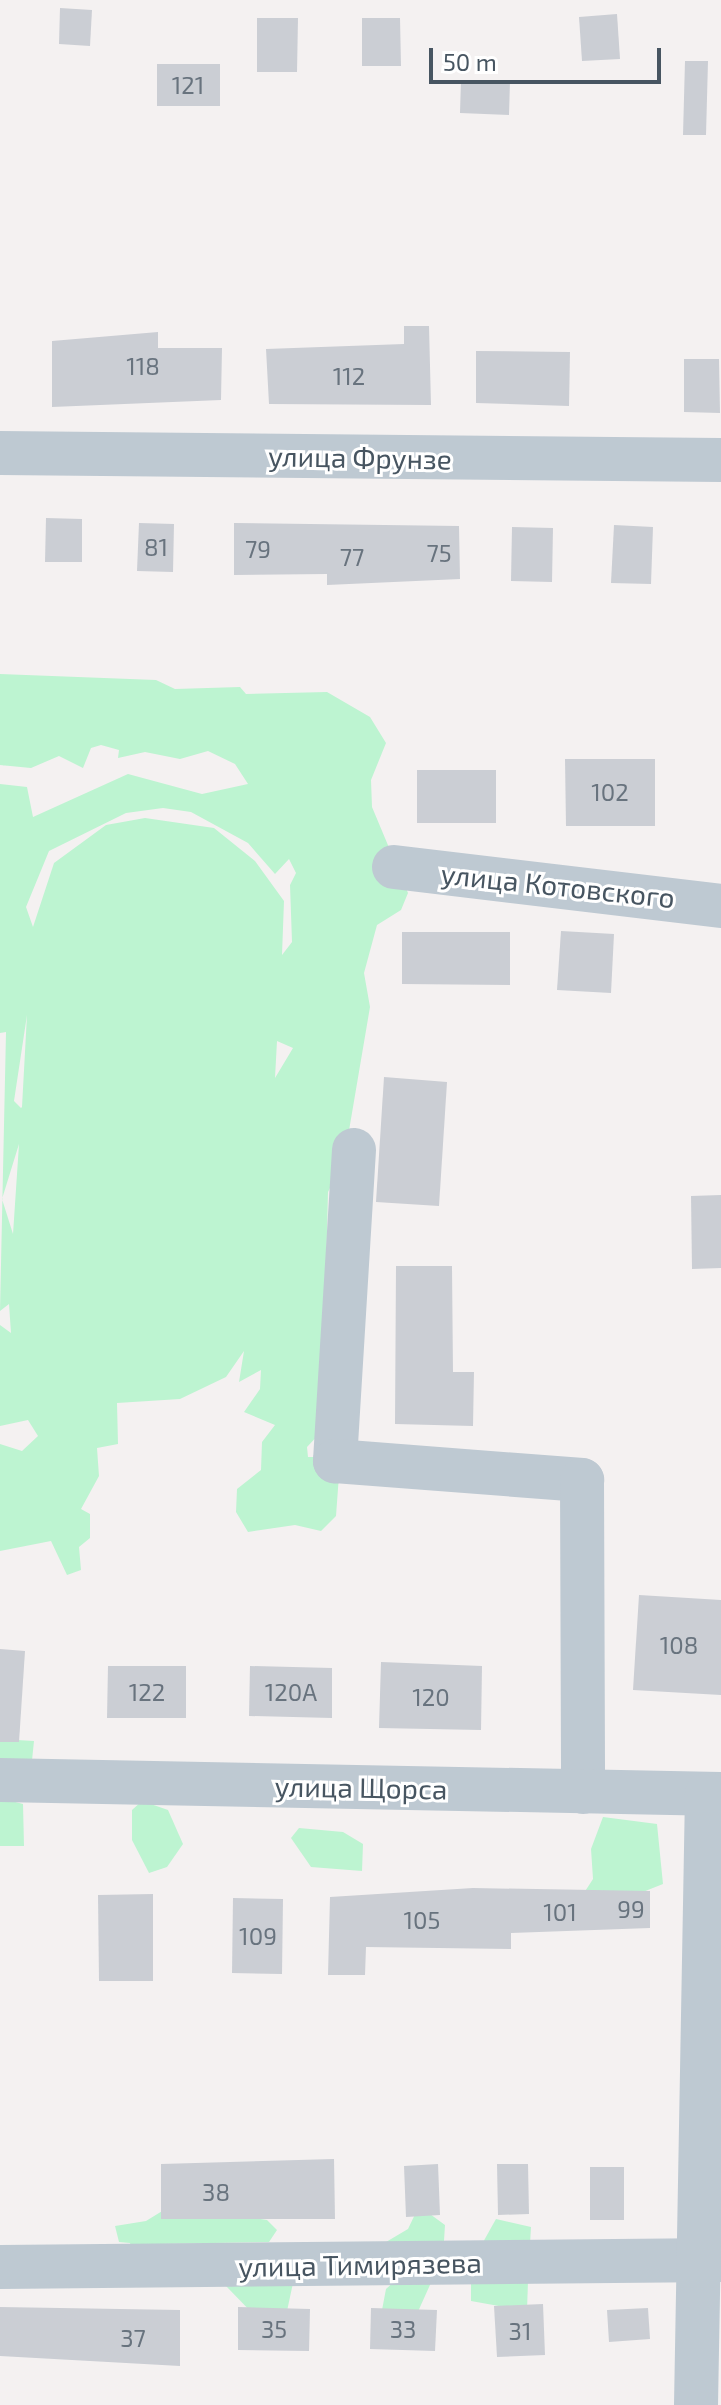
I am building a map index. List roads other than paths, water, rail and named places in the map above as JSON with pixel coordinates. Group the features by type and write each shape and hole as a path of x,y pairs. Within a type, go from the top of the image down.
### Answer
{"street":[{"name":"улица Фрунзе","path":"0,453 721,460"},
{"name":"улица Котовского","path":"394,867 721,906"},
{"path":"354,1150 335,1461 582,1480 583,1792"},
{"name":"улица Щорса","path":"0,1780 714,1794"},
{"path":"696,2405 708,2260 714,1794"},
{"name":"улица Тимирязева","path":"0,2267 708,2260"}]}
